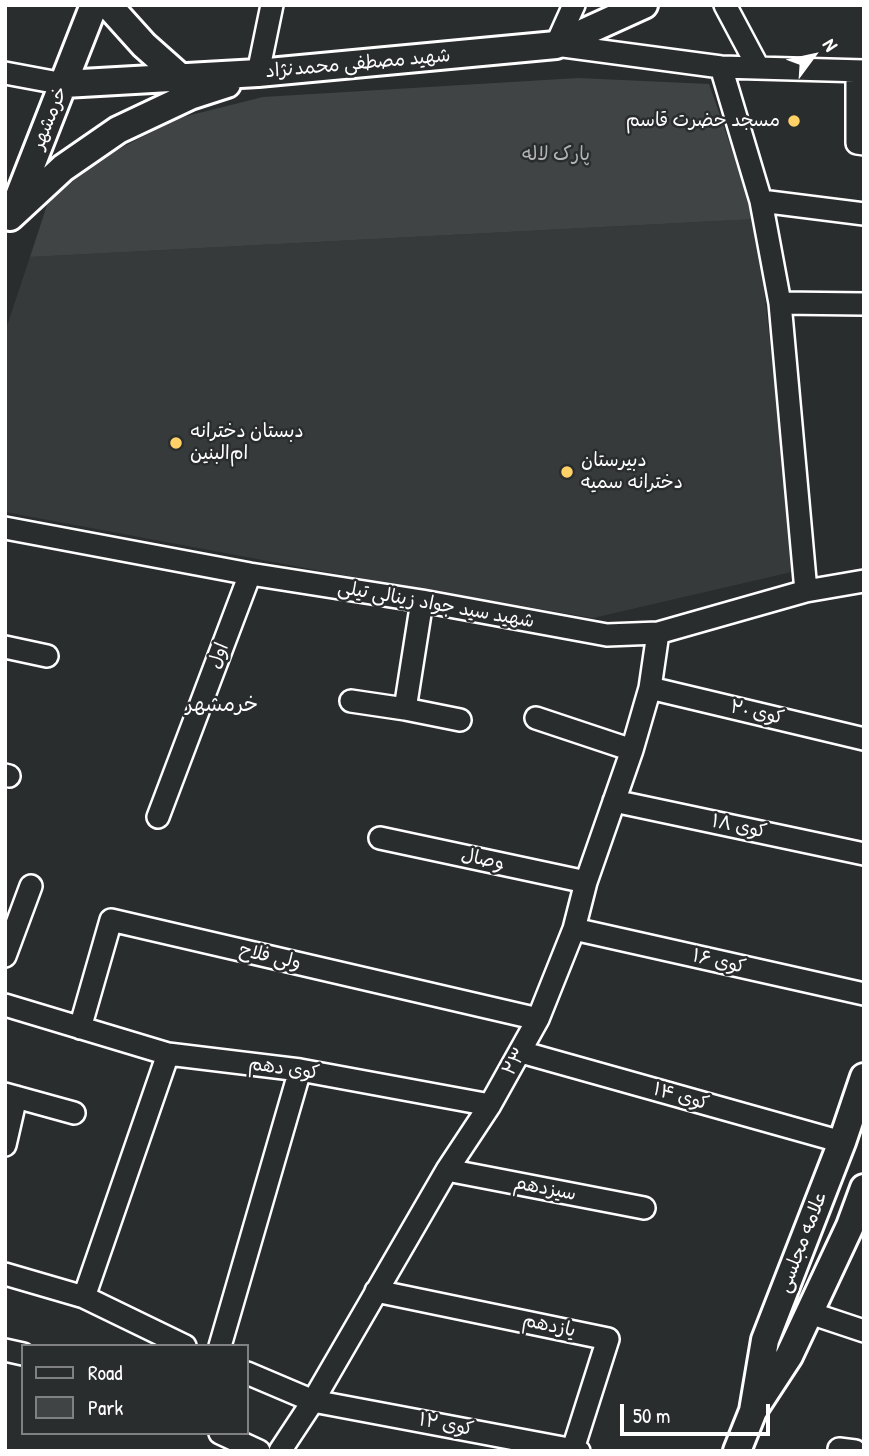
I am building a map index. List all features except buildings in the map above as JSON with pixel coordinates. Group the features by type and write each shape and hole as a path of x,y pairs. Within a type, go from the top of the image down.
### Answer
{"main road":[{"name":"خرمشهر","path":"8,223 94,5"},
{"path":"108,5 144,45 180,77"},
{"name":"شهید مصطفی محمدنژاد","path":"64,84 258,73 556,45 645,5"},
{"path":"8,223 62,168 118,130 190,96 258,73"},
{"name":"علامه مجلسی","path":"754,1411 765,1340 842,1142 864,1077"},
{"name":"علامه مجلسی","path":"737,1451 754,1411 789,1356 857,1227 864,1188"}],"street":[{"path":"258,73 272,5"},
{"path":"574,5 556,45 721,67 860,71 857,143 864,144"},
{"path":"725,5 758,67"},
{"path":"721,67 761,201 780,303 806,591"},
{"path":"5,73 64,84"},
{"path":"761,201 864,214"},
{"path":"780,303 864,304"},
{"name":"شهید سید جواد زینالی تیلی","path":"5,528 250,574 422,601 607,635 658,633 806,591 864,581"},
{"name":"اول","path":"158,817 250,574"},
{"path":"405,709 422,601"},
{"name":"۲۳","path":"280,1451 313,1401 538,1020 574,929 586,882 632,750 650,688 658,633"},
{"path":"5,647 47,656"},
{"name":"کوی ۲۰","path":"650,688 864,739"},
{"path":"351,701 460,720"},
{"path":"536,718 632,750"},
{"name":"کوی ۱۸","path":"614,801 864,854"},
{"name":"وصال","path":"380,838 586,882"},
{"path":"5,956 31,886"},
{"name":"ولی فلاح","path":"80,1028 111,920 538,1020"},
{"name":"کوی ۱۶","path":"574,929 864,994"},
{"name":"کوی دهم","path":"5,1005 168,1054 300,1070 490,1105"},
{"name":"کوی ۱۴","path":"521,1052 842,1142"},
{"path":"84,1297 168,1054"},
{"path":"221,1344 300,1070"},
{"path":"5,1145 11,1096 74,1113"},
{"name":"سیزدهم","path":"447,1170 644,1208"},
{"path":"5,1273 84,1297 181,1344"},
{"name":"یازدهم","path":"376,1291 608,1339 576,1450"},
{"path":"810,1313 864,1331"},
{"path":"248,1373 313,1401"},
{"name":"کوی ۱۲","path":"313,1401 576,1450"},
{"path":"224,1435 260,1451"}],"shaded area":[{"name":"دبیرستان دخترانه سمیه","path":"756,219 796,571 593,618 359,578 5,512 5,332 30,257"}],"green space":[{"name":"پارک لاله","path":"578,78 709,84 756,219 30,257 49,199 109,154 179,118 263,97"}],"place":[{"name":"مسجد حضرت قاسم","path":"794,121"},
{"name":"دبستان دخترانه ام‌البنین","path":"176,443"},
{"name":"دبیرستان دخترانه سمیه","path":"567,472"}],"district":[{"name":"خرمشهر","path":"222,705"}]}
